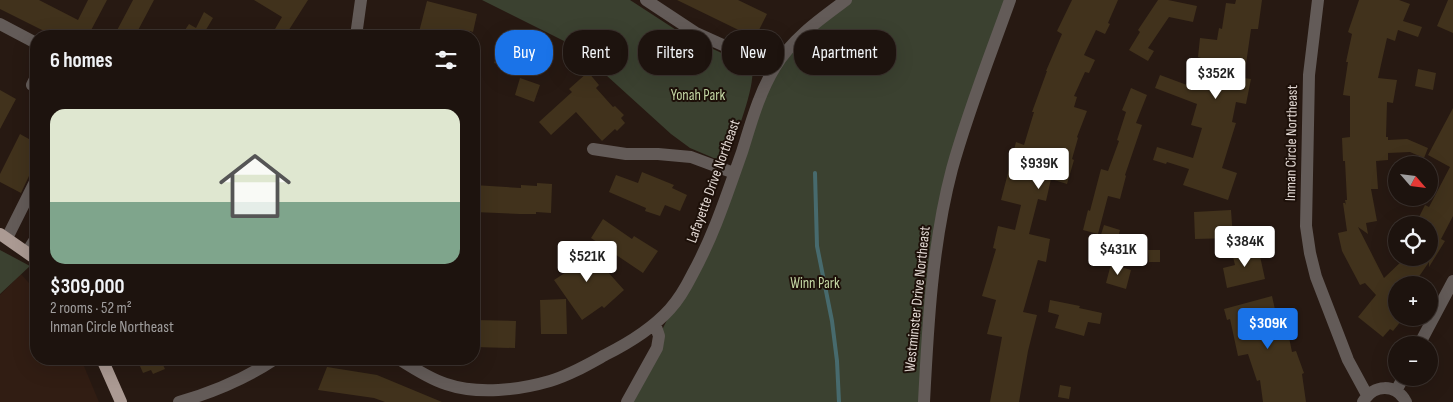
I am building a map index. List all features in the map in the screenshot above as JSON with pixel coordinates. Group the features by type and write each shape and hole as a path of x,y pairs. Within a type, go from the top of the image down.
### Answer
{"main road":[{"path":"3,236 30,254"},
{"path":"105,365 121,402"}],"street":[{"path":"357,30 361,0"},
{"path":"646,0 696,33 722,45"},
{"name":"Lafayette Drive Northeast","path":"784,54 802,33 846,0"},
{"name":"Westminster Drive Northeast","path":"924,402 928,316 933,270 950,179 969,111 1010,0"},
{"name":"Inman Circle Northeast","path":"1318,0 1309,75 1306,226 1316,277 1365,399"},
{"path":"0,24 30,40"},
{"name":"Lafayette Drive Northeast","path":"410,365 446,384 496,396 568,375 631,342 655,324 670,310 682,294 706,250 719,218 761,95 771,75"},
{"path":"593,149 626,154 691,156 734,173"},
{"path":"3,236 30,190"},
{"path":"1424,336 1453,281"},
{"path":"627,402 657,348 659,336 655,324"},
{"path":"188,401 245,377 265,365"},
{"path":"1396,390 1398,386"},
{"path":"1365,399 1378,388 1384,387 1396,390 1406,402"}],"shaded area":[{"path":"21,274 30,284 30,365 84,365 99,402 0,402 0,295"}],"green space":[{"name":"Yonah Park","path":"482,0 630,0 676,30 638,30 638,75 712,75 712,49 722,53 722,75 752,75 748,100 726,161 716,159 690,148 671,134 606,75 628,75 628,30 563,30 563,40 553,36 553,30 542,30"},
{"name":"Winn Park","path":"849,0 1013,0 955,148 921,402 626,402 709,236 772,75 784,75 784,58 794,49 794,75 896,75 896,30 815,30"},
{"path":"0,250 30,266 0,294"}],"building":[{"path":"0,0 39,0 78,20 88,0 107,0 91,30 42,30 0,9"},
{"path":"133,0 154,0 138,30 117,30"},
{"path":"254,0 308,0 289,30 274,30 282,17"},
{"path":"677,0 738,0 767,14 759,30 739,30"},
{"path":"1072,0 1118,0 1105,34 1096,30 1084,55 1095,60 1089,73 1085,72 1074,96 1077,97 1074,107 1087,111 1077,137 1072,159 1074,160 1067,184 1051,179 1046,201 1038,199 1029,234 1050,239 1046,262 1038,260 1023,312 1037,315 1028,351 1019,402 990,402 1002,337 987,334 996,300 982,296 996,249 993,248 998,226 1015,230 1021,205 1001,200 1016,142 1024,145 1034,112 1032,112 1046,71 1062,34 1057,31"},
{"path":"1158,0 1168,0 1197,6 1193,22 1169,17 1148,48 1154,51 1148,61 1129,50 1140,32 1138,30"},
{"path":"1236,0 1262,0 1258,29 1251,29 1244,78 1251,79 1246,104 1236,102 1232,122 1236,123 1222,168 1237,173 1228,200 1183,185 1189,169 1153,160 1157,147 1193,158 1202,128 1191,125 1197,104 1155,88 1160,75 1195,88 1201,58 1198,57 1200,38 1217,40 1219,28 1222,29 1226,3 1235,4"},
{"path":"1359,0 1399,0 1410,4 1403,21 1422,27 1418,37 1398,30 1395,41 1387,38 1378,78 1397,80 1393,103 1387,102 1386,137 1388,137 1388,140 1407,139 1428,148 1425,156 1410,152 1388,153 1388,160 1376,161 1378,189 1371,189 1377,221 1366,223 1368,234 1358,227 1384,278 1397,266 1426,266 1419,276 1388,276 1388,326 1397,326 1393,331 1390,329 1383,337 1358,317 1376,295 1365,283 1360,285 1342,251 1338,233 1347,231 1343,203 1346,205 1345,200 1347,200 1342,138 1350,137 1350,96 1343,95 1348,62 1346,62 1352,34 1348,32"},
{"path":"1448,0 1453,0 1453,33 1437,26"},
{"path":"427,1 477,14 473,30 420,30"},
{"path":"204,12 213,18 206,30 185,30 189,24 196,28"},
{"path":"1418,69 1436,73 1433,90 1415,86"},
{"path":"585,75 591,75 599,85 596,88 613,107 615,106 624,115 621,118 625,123 602,141 576,112 551,135 539,122 572,92 569,89"},
{"path":"520,78 540,85 534,102 515,95"},
{"path":"1131,88 1147,95 1136,123 1142,125 1125,175 1120,199 1108,196 1098,234 1083,230 1101,169 1108,171 1119,141 1117,140 1126,112 1122,110"},
{"path":"0,90 16,99 0,129"},
{"path":"1453,108 1453,216 1441,239 1445,241 1438,252 1438,216 1420,216 1424,206 1438,206 1438,190 1450,167 1438,160 1438,156 1428,155"},
{"path":"20,134 30,140 30,175 21,193 0,182 0,174"},
{"path":"642,172 674,185 672,188 687,195 680,211 665,205 660,216 645,211 646,208 609,192 616,175 638,183"},
{"path":"537,183 552,184 551,213 480,212 480,185 521,188 521,185 537,186"},
{"path":"1231,210 1233,238 1195,239 1194,212"},
{"path":"603,219 632,239 634,236 658,251 643,273 591,238"},
{"path":"1104,225 1120,230 1116,246 1099,241"},
{"path":"581,242 624,290 604,308 602,306 582,320 554,280 574,267 565,257"},
{"path":"1258,247 1265,279 1227,288 1223,268 1235,265 1232,253"},
{"path":"1148,250 1160,250 1160,262 1149,262"},
{"path":"1111,264 1131,270 1126,289 1106,283"},
{"path":"1272,296 1276,314 1284,313 1292,352 1296,351 1304,373 1302,374 1306,402 1263,402 1260,380 1257,381 1248,354 1238,356 1230,319 1227,320 1224,309"},
{"path":"566,299 567,334 541,334 540,300"},
{"path":"1050,300 1102,313 1100,324 1088,322 1084,336 1055,328 1059,315 1048,312"},
{"path":"480,320 516,321 515,348 480,347"},
{"path":"140,365 163,365 165,369 153,374 151,370 143,373"},
{"path":"327,367 377,375 442,402 385,402 374,398 318,390"},
{"path":"1060,385 1071,387 1069,399 1058,397"}],"waterway":[{"path":"815,173 817,246 832,321 837,361 839,402"}]}
